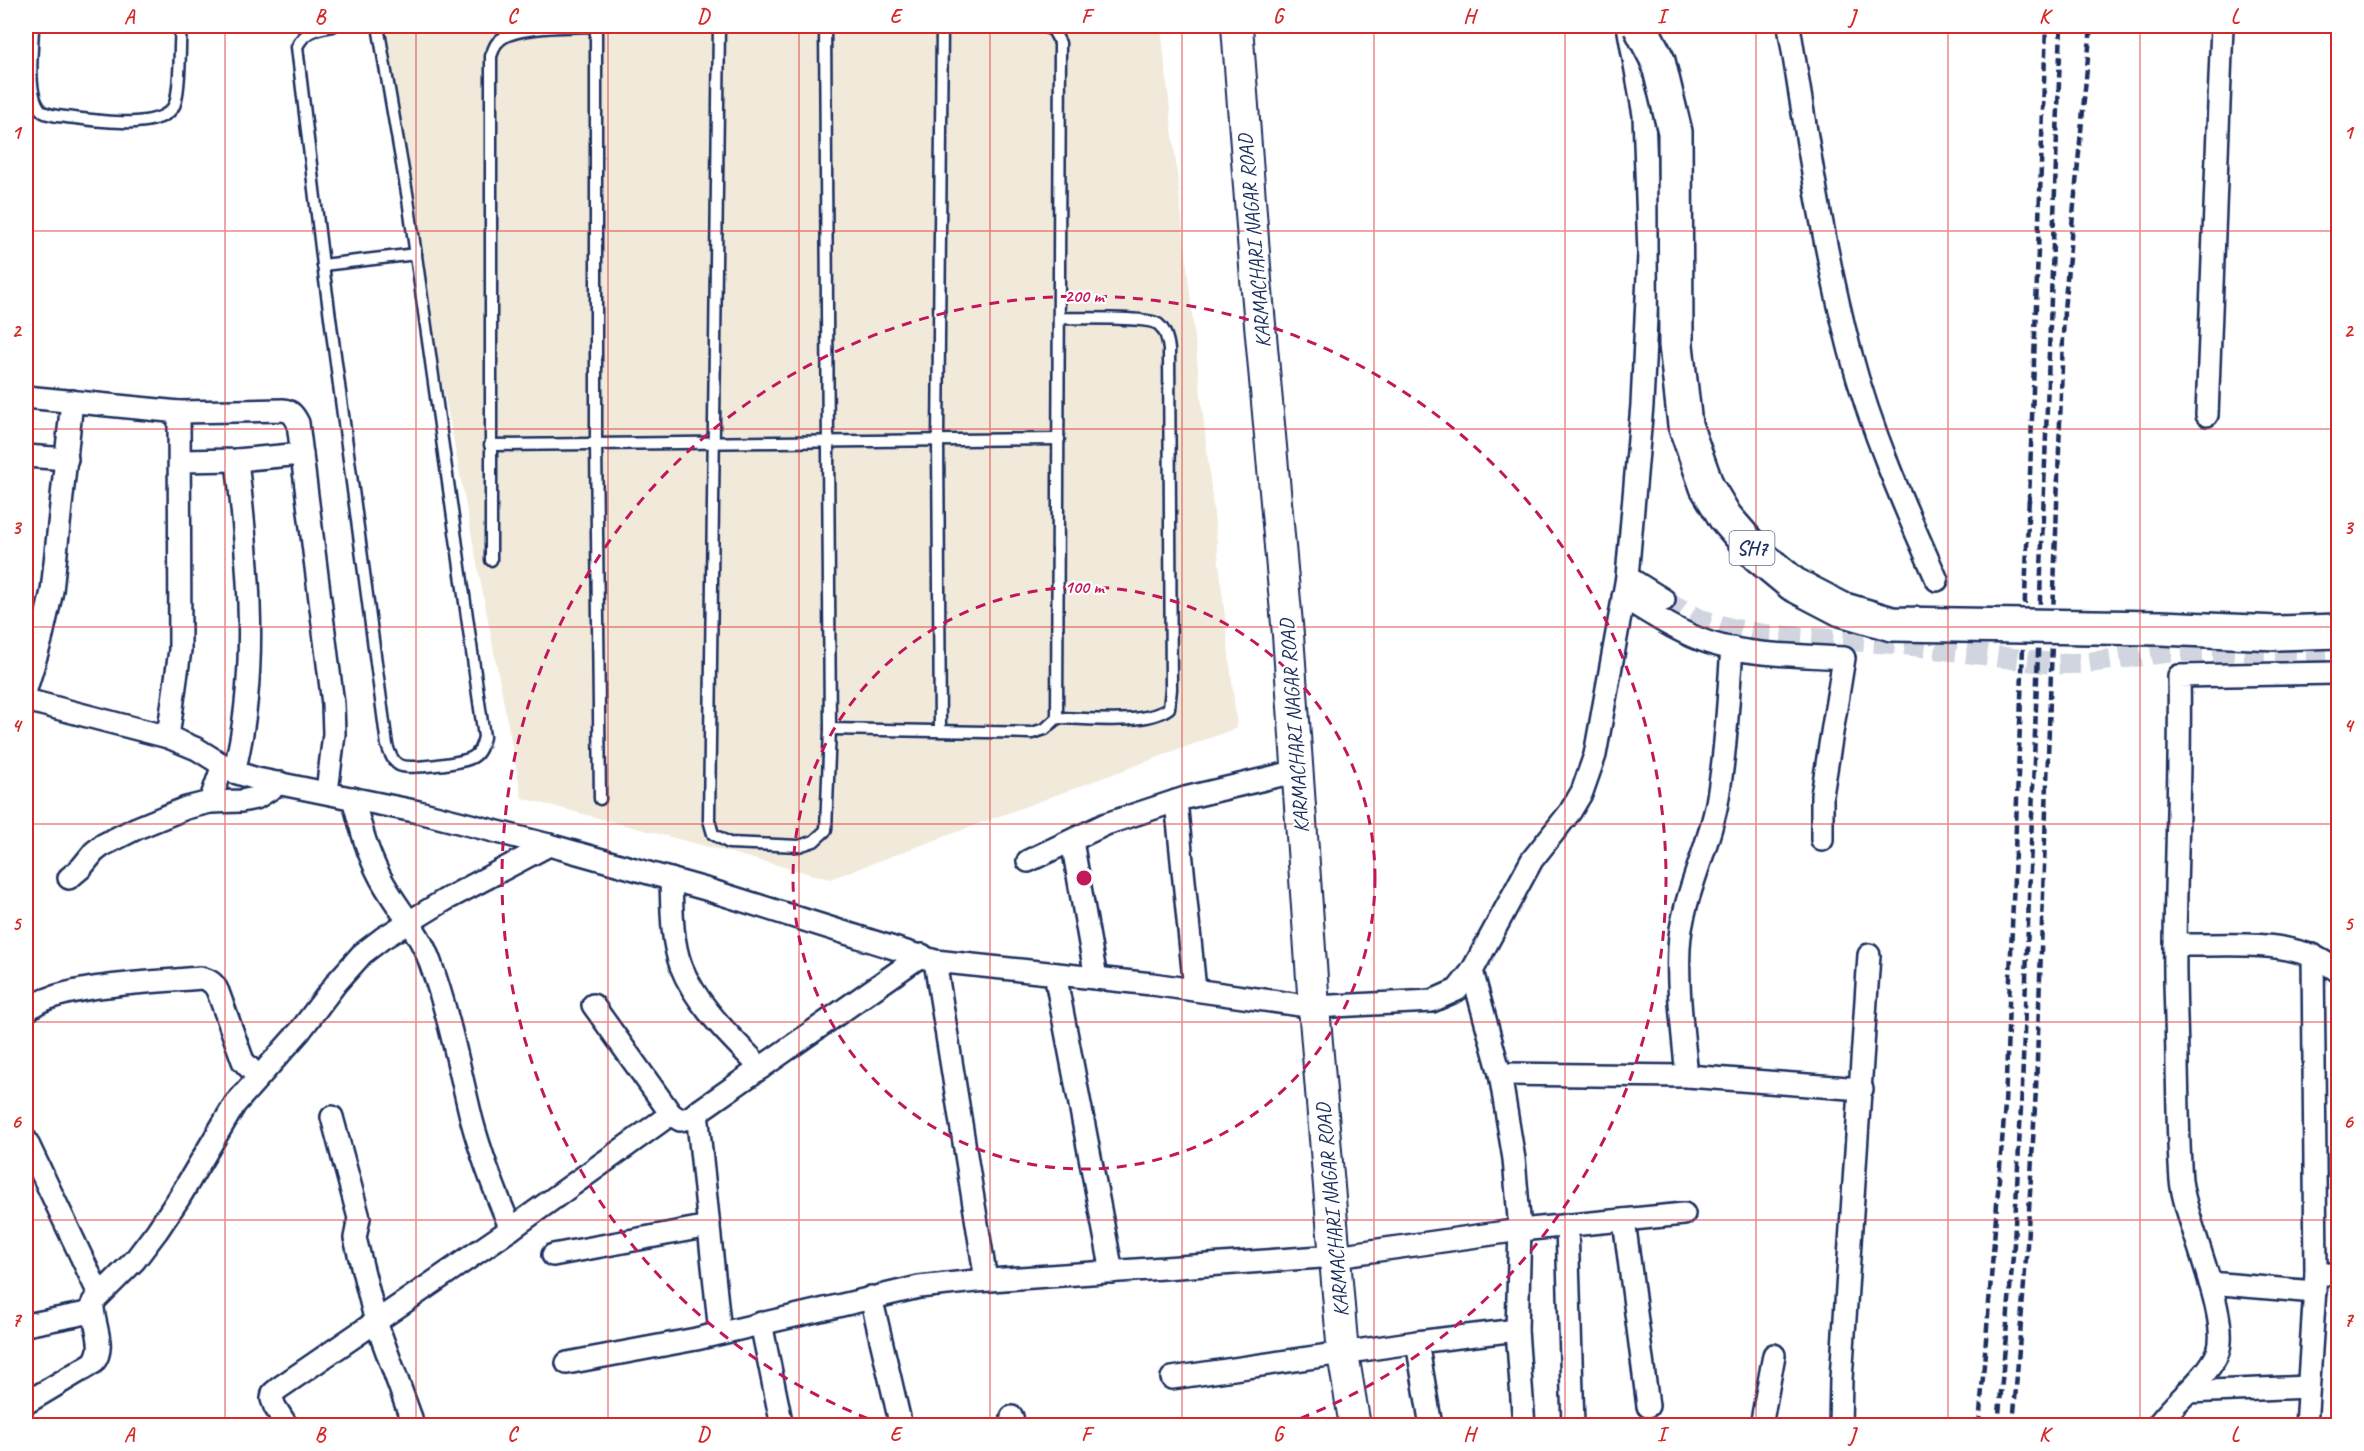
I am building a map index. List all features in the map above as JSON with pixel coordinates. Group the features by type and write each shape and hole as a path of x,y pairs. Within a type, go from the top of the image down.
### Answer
{"main road":[{"name":"SH7","path":"1640,26 1658,62 1675,132 1676,345 1685,425 1707,486 1725,517 1758,555 1793,584 1841,609 1892,624 2161,628 2277,633 2338,631"}],"street":[{"name":"KARMACHARI NAGAR ROAD","path":"1237,26 1343,1354 1355,1425"},
{"path":"26,700 168,736 228,768 280,783 419,812 549,845 670,879 928,958 1195,990 1314,1007 1432,1000 1457,990 1472,971 1532,860 1570,812 1582,792 1595,755 1625,587 1642,405 1649,254 1644,115 1628,26"},
{"path":"1790,26 1818,209 1850,352 1889,471 1937,580"},
{"path":"2207,415 2222,26"},
{"path":"26,397 179,412 290,411 298,423 333,704 334,734 327,792"},
{"path":"26,690 52,591 72,401"},
{"path":"168,736 180,650 179,412"},
{"path":"180,461 237,460 302,454"},
{"path":"26,456 67,459"},
{"path":"210,802 228,768 245,715 250,635 249,578 237,460"},
{"path":"1625,587 1664,600"},
{"path":"1625,587 1682,632 1708,642 1732,648 1844,658 1822,795 1822,840"},
{"path":"1687,1076 1678,947 1685,911 1717,802 1724,750 1732,648"},
{"path":"2157,1425 2187,1392 2218,1351 2219,1332 2210,1283 2183,1197 2180,1160 2175,945 2181,748 2179,676 2338,673"},
{"path":"1028,861 1106,824 1176,801 1298,771"},
{"path":"69,878 103,845 137,828 186,808 210,802 256,798 280,783"},
{"path":"353,798 366,846 379,876 430,960 485,1164 511,1229"},
{"path":"1176,801 1195,990"},
{"path":"1072,841 1096,978"},
{"path":"26,1325 96,1303 135,1260 179,1198 235,1104 300,1031 337,982 362,954 445,900 549,845"},
{"path":"670,879 673,929 681,964 690,985 728,1033 760,1068"},
{"path":"2175,945 2267,947 2292,950 2313,956 2338,971"},
{"path":"1840,1425 1869,955"},
{"path":"2306,1425 2316,1283 2313,956"},
{"path":"593,1005 671,1114 680,1120 689,1118 760,1068 928,958"},
{"path":"928,958 986,1280"},
{"path":"1472,971 1500,1074 1514,1159 1520,1230 1517,1330 1524,1425"},
{"path":"1055,974 1112,1272"},
{"path":"26,1012 41,1000 96,988 209,979 215,984 243,1061 258,1077"},
{"path":"1500,1074 1687,1076 1862,1089"},
{"path":"697,1112 720,1333"},
{"path":"278,1422 272,1399 273,1393 511,1229 671,1114"},
{"path":"332,1117 358,1218 355,1238 376,1322 411,1418"},
{"path":"26,1140 96,1303 100,1347 99,1356 93,1363 26,1403"},
{"path":"567,1363 653,1348 919,1287 986,1280 1336,1256 1520,1230 1684,1214"},
{"path":"1624,1220 1648,1406"},
{"path":"1567,1225 1573,1425"},
{"path":"553,1256 709,1226"},
{"path":"2210,1283 2316,1283 2338,1275"},
{"path":"872,1296 901,1425"},
{"path":"760,1323 782,1425"},
{"path":"1172,1378 1417,1342 1517,1330"},
{"path":"1417,1342 1431,1425"},
{"path":"1761,1425 1774,1355"},
{"path":"2187,1392 2308,1387"}],"lane":[{"path":"33,26 32,90 36,104 44,113 142,123 157,120 169,112 176,102 181,26"},
{"path":"333,26 309,31 301,38 297,47 323,265 387,745 390,756 397,764 407,767 464,761 475,757 482,747 484,737 416,254 378,26"},
{"path":"490,560 491,56 497,42 508,34 597,26 596,443 600,799"},
{"path":"718,26 709,820 712,834 729,843 799,846 814,840 826,830 830,729 825,26"},
{"path":"940,731 938,440 942,26"},
{"path":"1042,26 1053,30 1060,43 1057,718"},
{"path":"323,265 416,254"},
{"path":"830,729 1032,733 1045,729 1057,718 1145,719 1160,715 1169,708 1171,689 1169,350 1167,335 1158,324 1142,320 1059,318"},
{"path":"490,445 1059,439"}],"shaded area":[{"path":"374,26 1161,26 1237,728 830,879 522,798"}],"tunnel":[{"path":"1664,600 1699,619 1733,629 1767,635 1901,644 2055,664 2085,663 2169,652 2338,650"}],"railway":[{"path":"2029,502 2046,26"},
{"path":"1998,1426 2014,1244 2022,1088 2061,26"},
{"path":"2013,1426 2036,1089 2064,310 2091,26"},
{"path":"1979,1426 2005,1105 2029,495"}]}
